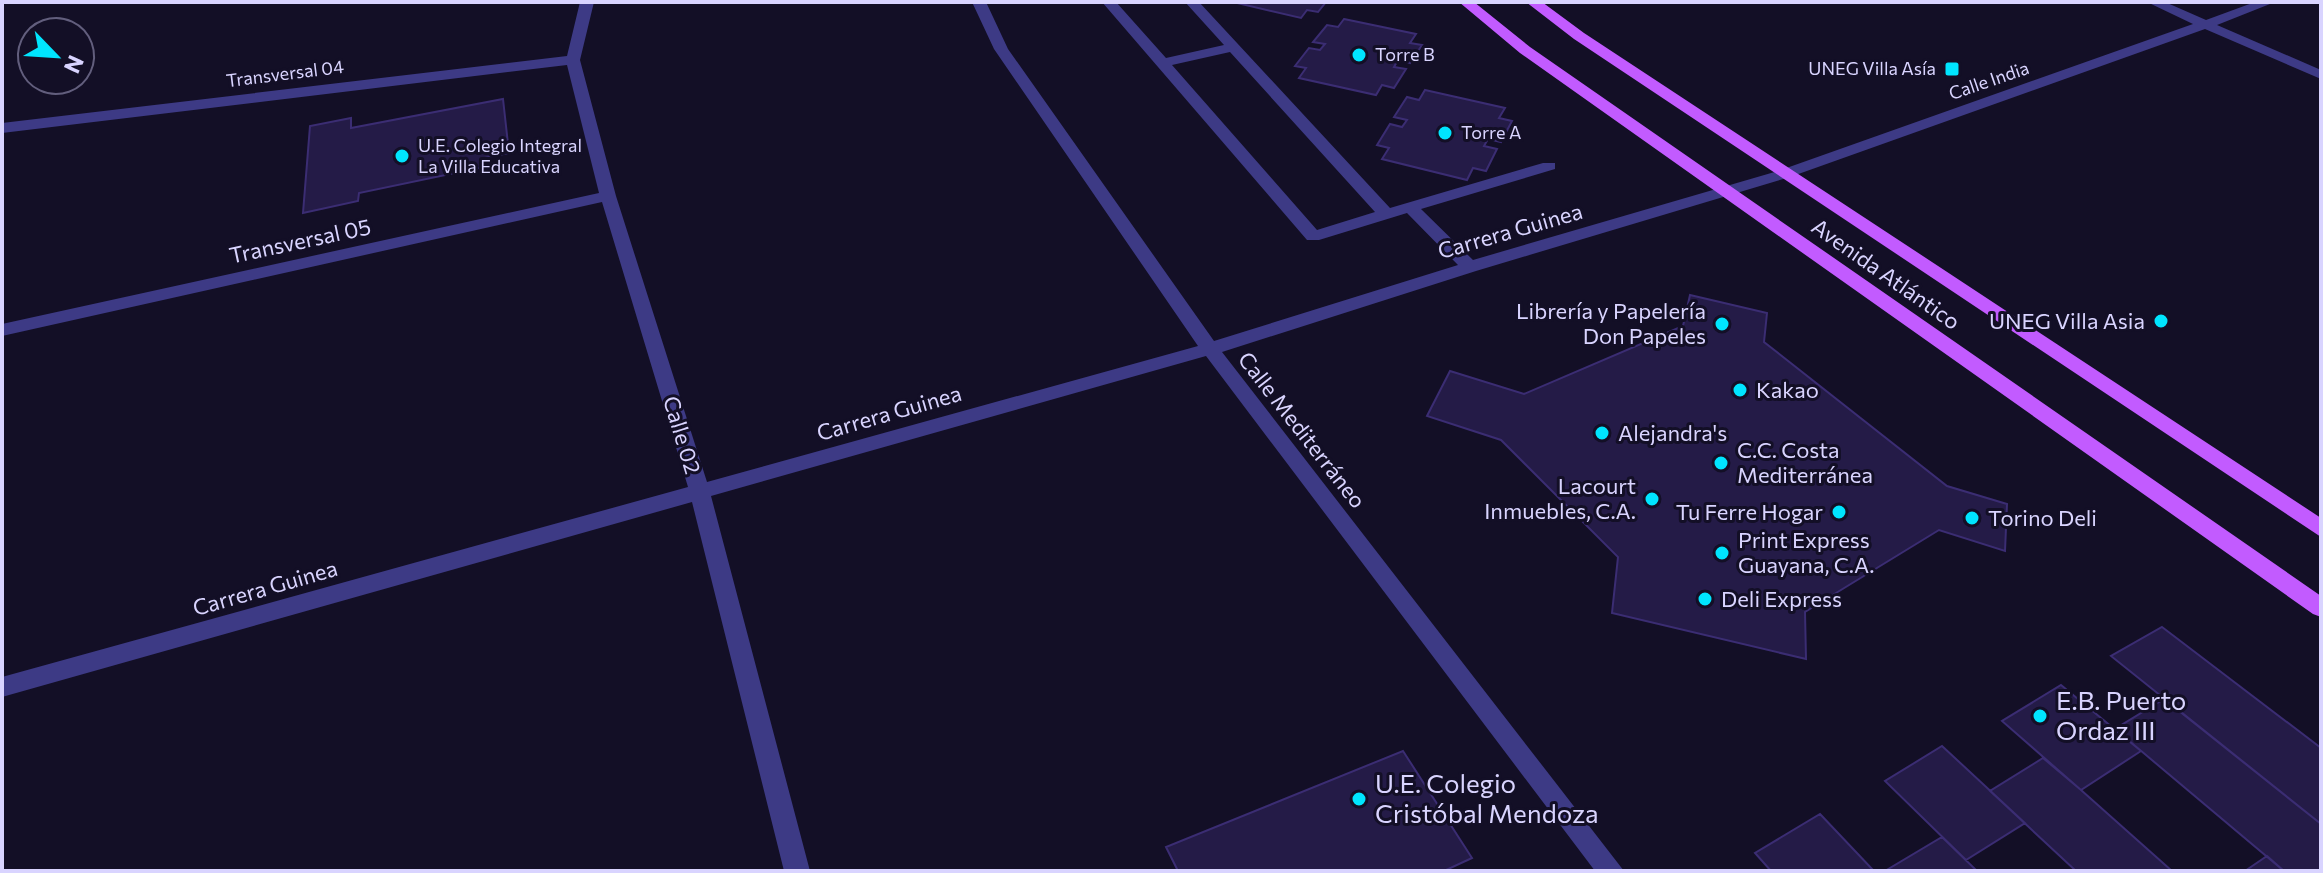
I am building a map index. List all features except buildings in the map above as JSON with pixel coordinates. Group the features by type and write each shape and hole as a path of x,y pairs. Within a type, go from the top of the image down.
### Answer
{"main road":[{"name":"Avenida Atlántico","path":"1466,2 1525,50 2321,608"},
{"name":"Avenida Atlántico","path":"1533,2 1784,174 2321,529"}],"street":[{"name":"Calle 02","path":"587,2 573,60 608,196 700,491 797,871"},
{"name":"Calle Mediterráneo","path":"979,2 1001,49 1210,349 1611,871"},
{"path":"1109,2 1313,236 1549,166"},
{"path":"1192,2 1387,215"},
{"path":"2154,2 2321,75"},
{"name":"Calle India","path":"1784,174 2268,2"},
{"path":"1163,63 1234,47"},
{"name":"Transversal 04","path":"2,128 573,60"},
{"name":"Carrera Guinea","path":"2,687 1210,349 1470,267 1784,174"},
{"name":"Transversal 05","path":"2,330 608,196"},
{"path":"1411,208 1470,267"}],"place":[{"name":"Torre B","path":"1359,55"},
{"name":"UNEG Villa Asía","path":"1952,69"},
{"name":"Torre A","path":"1445,133"},
{"name":"U.E. Colegio Integral La Villa Educativa","path":"402,156"},
{"name":"UNEG Villa Asia","path":"2161,321"},
{"name":"Librería y Papelería Don Papeles","path":"1722,324"},
{"name":"Kakao","path":"1740,390"},
{"name":"Alejandra's","path":"1602,433"},
{"name":"C.C. Costa Mediterránea","path":"1721,463"},
{"name":"Lacourt Inmuebles, C.A.","path":"1652,499"},
{"name":"Tu Ferre Hogar","path":"1839,512"},
{"name":"Torino Deli","path":"1972,518"},
{"name":"Print Express Guayana, C.A.","path":"1722,553"},
{"name":"Deli Express","path":"1705,599"},
{"name":"E.B. Puerto Ordaz III","path":"2040,716"},
{"name":"U.E. Colegio Cristóbal Mendoza","path":"1359,799"}]}
